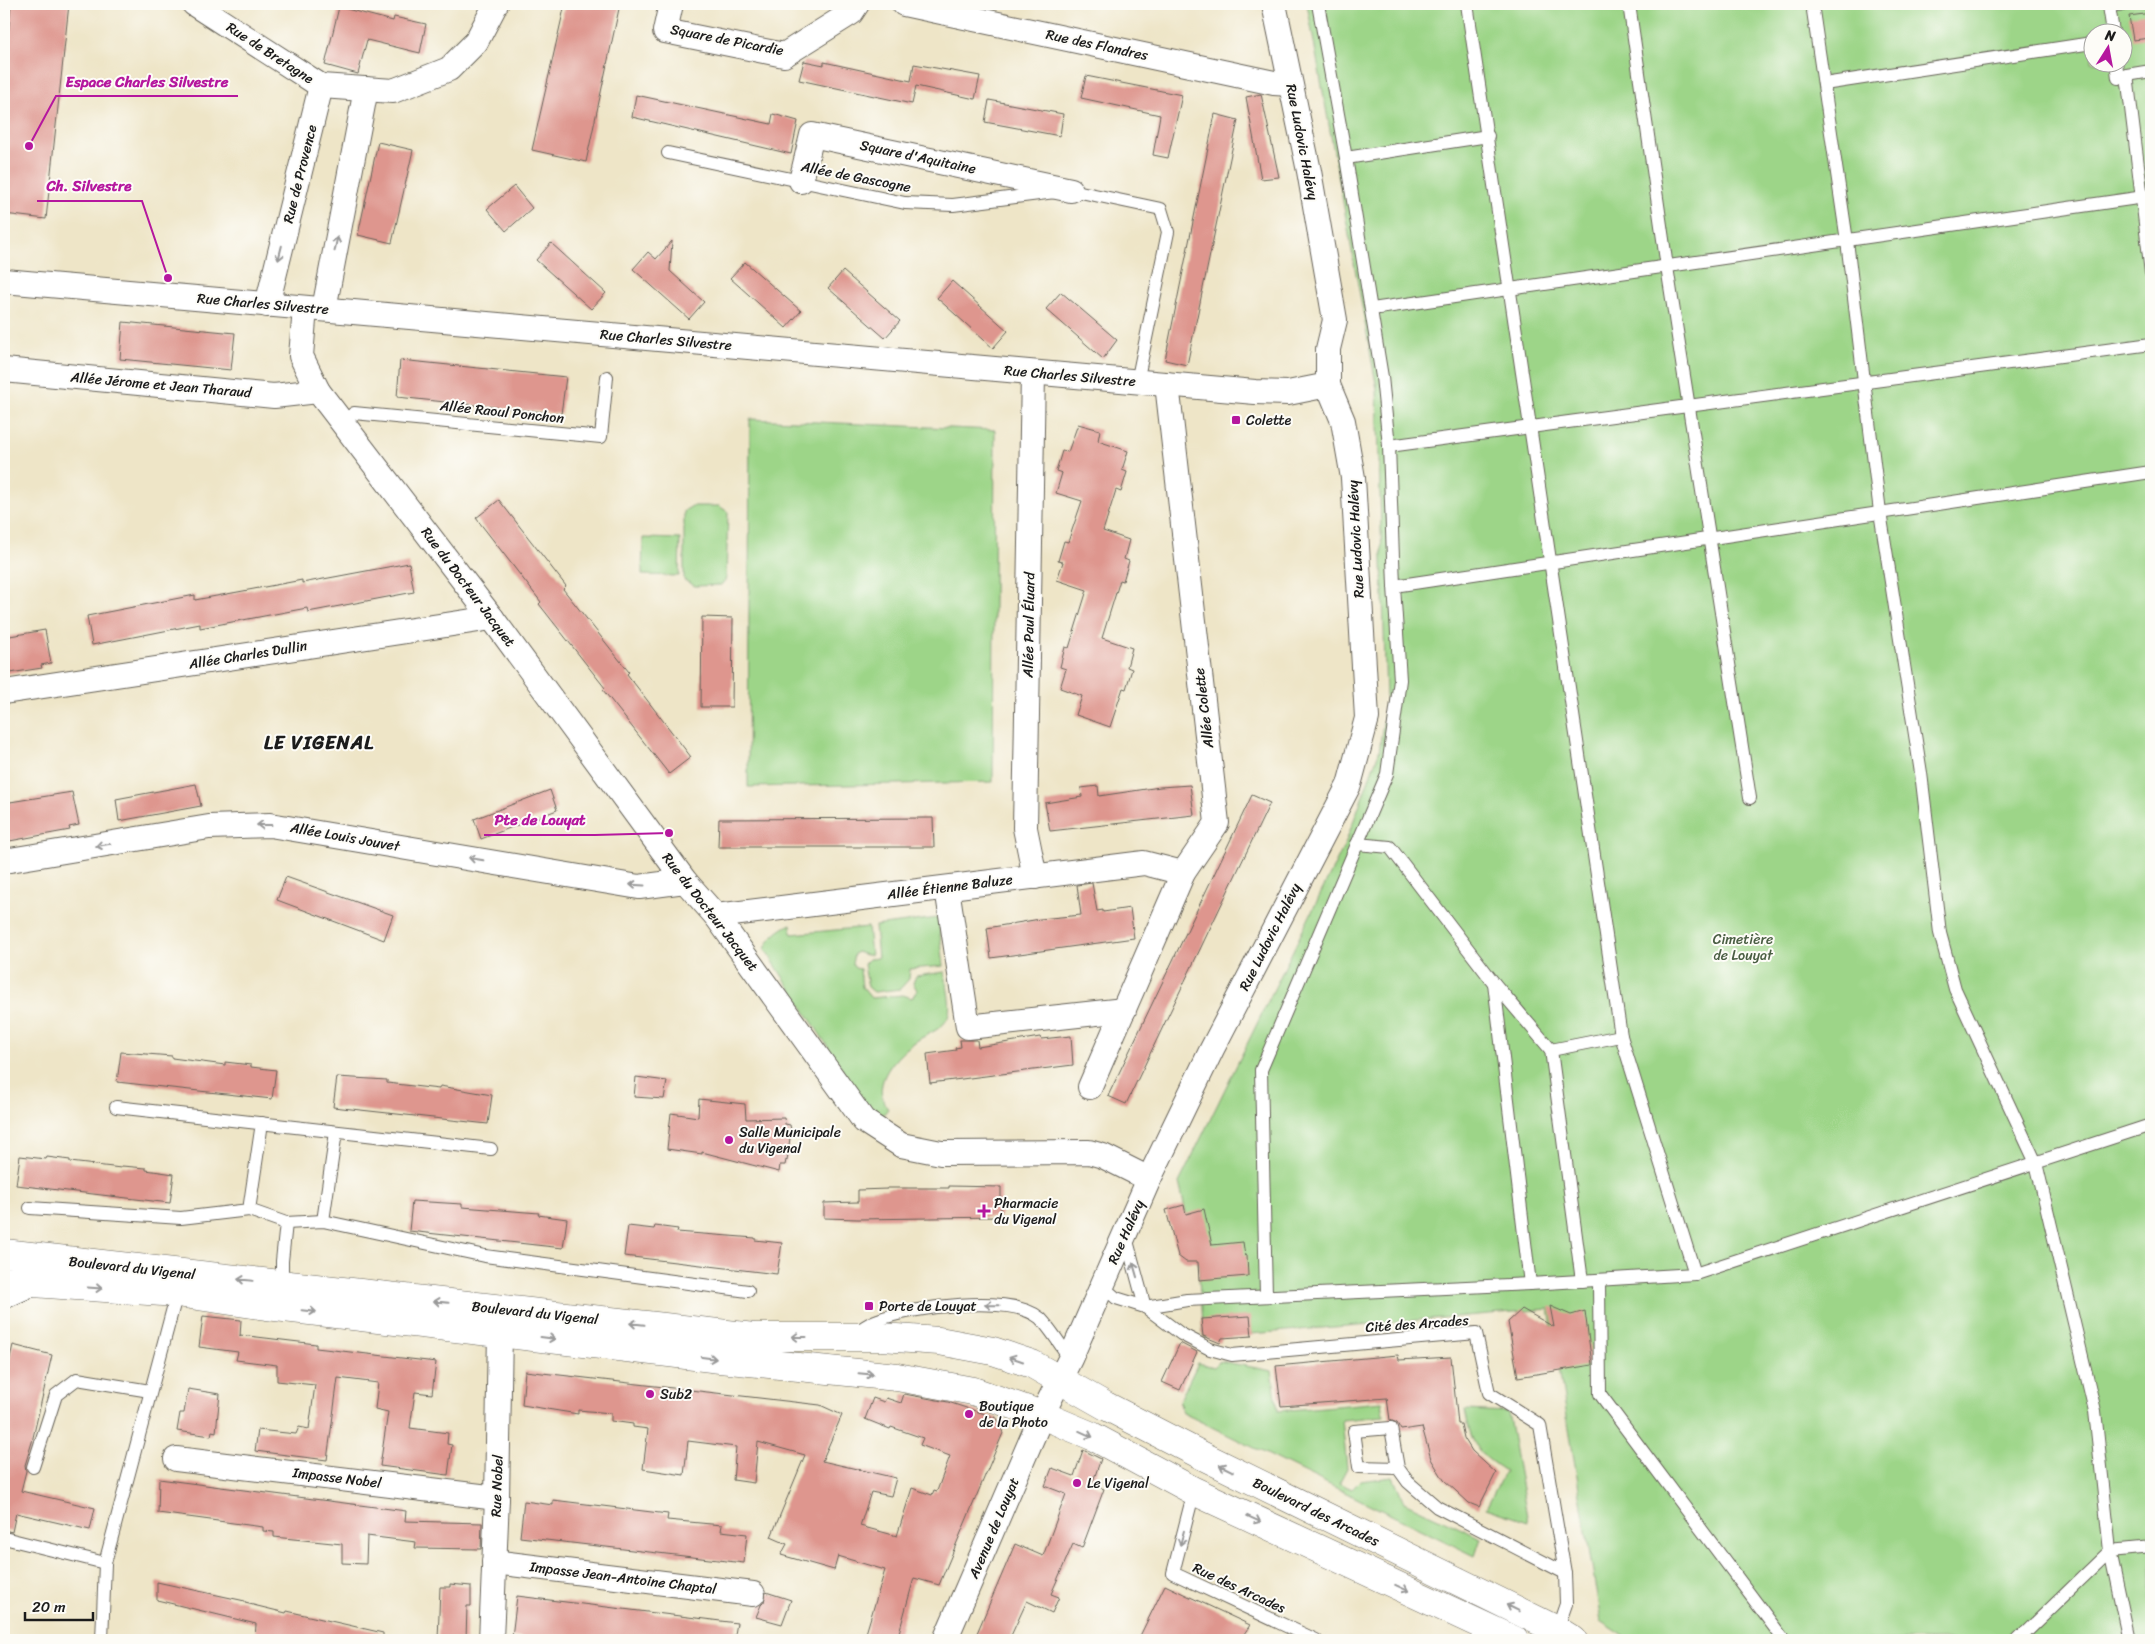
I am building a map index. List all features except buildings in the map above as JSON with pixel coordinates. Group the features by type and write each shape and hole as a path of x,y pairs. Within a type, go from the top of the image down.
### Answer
{"main road":[{"name":"Boulevard du Vigenal","path":"4,1253 754,1337 848,1337 939,1341 993,1351 1032,1364 1065,1370"},
{"name":"Boulevard du Vigenal","path":"4,1281 176,1293 267,1306 720,1359 897,1377 973,1391 1042,1415"},
{"name":"Boulevard des Arcades","path":"1065,1370 1203,1456 1565,1635"},
{"path":"1042,1415 1127,1454 1194,1491 1514,1640"}],"street":[{"name":"Rue de Bretagne","path":"194,4 321,86"},
{"path":"321,86 394,90 449,69 476,42 496,4"},
{"name":"Square de Picardie","path":"671,4 665,31 784,54 851,13 857,4"},
{"name":"Rue des Flandres","path":"904,4 1274,83 1290,84"},
{"name":"Rue Ludovic Halévy","path":"1212,1049 1349,785 1366,718 1353,478 1343,421 1328,385 1328,349 1335,320 1309,171 1274,4"},
{"name":"Rue de Provence","path":"267,304 321,86"},
{"path":"314,309 366,89"},
{"name":"Square d'Aquitaine","path":"801,181 812,135 1071,190"},
{"name":"Rue Charles Silvestre","path":"4,281 1255,392 1288,393 1328,385"},
{"name":"Rue du Docteur Jacquet","path":"314,309 301,356 318,391 492,618 685,881 716,916 864,1120 901,1145 941,1153 1089,1152 1103,1156 1149,1180"},
{"name":"Allée Jérome et Jean Tharaud","path":"4,370 274,396 318,391"},
{"name":"Allée Paul Éluard","path":"1033,372 1026,828 1036,877"},
{"name":"Allée Colette","path":"1090,1087 1183,874 1217,823 1167,384"},
{"name":"Allée Charles Dullin","path":"4,692 492,618"},
{"name":"Allée Louis Jouvet","path":"4,861 209,827 270,825 639,887 685,881"},
{"name":"Allée Étienne Baluze","path":"716,916 1144,863 1183,874"},
{"path":"947,888 968,1027 1124,1010"},
{"name":"Rue Halévy","path":"1042,1415 1065,1370 1149,1180 1212,1049"},
{"name":"Rue Nobel","path":"491,1640 497,1498 500,1332"},
{"name":"Avenue de Louyat","path":"945,1640 1042,1415"},
{"name":"Impasse Nobel","path":"176,1459 497,1498"},
{"name":"Impasse Jean-Antoine Chaptal","path":"494,1562 752,1594"}],"lane":[{"path":"1266,1296 1261,1070 1387,774 1400,680 1394,586 1389,446 1382,377 1372,309 1318,4"},
{"path":"1467,4 1621,1036 1695,1274"},
{"path":"1629,4 1667,267 1750,798"},
{"path":"1812,4 1847,241 1866,383 1880,512 1921,772 1940,933 1955,989 2036,1163 2095,1410 2110,1551 2129,1640"},
{"path":"2111,22 2109,6 2123,4"},
{"path":"1824,84 2082,45"},
{"path":"2117,72 2118,78 2151,71"},
{"path":"2127,75 2146,197 2151,273"},
{"path":"1346,158 1488,136"},
{"name":"Allée de Gascogne","path":"668,153 905,203 953,205 1071,190 1161,209 1168,232 1137,382"},
{"path":"1372,309 2146,197"},
{"path":"1389,446 2151,344"},
{"name":"Allée Raoul Ponchon","path":"343,423 354,413 601,437 607,377"},
{"path":"1394,586 2151,472"},
{"path":"1357,844 1390,847 1494,983 1551,1050 1582,1281"},
{"path":"1494,983 1530,1284"},
{"path":"1551,1050 1621,1036"},
{"path":"116,1107 491,1149"},
{"path":"249,1210 262,1123"},
{"path":"1102,1286 1116,1298 1145,1307 1187,1300 1530,1284 1695,1274 2151,1125"},
{"path":"323,1221 336,1132"},
{"path":"30,1208 180,1218 249,1210 286,1223 323,1221 485,1256 748,1291"},
{"path":"282,1284 282,1261 286,1223"},
{"path":"1125,1234 1145,1307"},
{"path":"1599,1280 1600,1394 1784,1640"},
{"path":"4,1303 24,1293 47,1285"},
{"path":"102,1640 105,1562 176,1293"},
{"path":"848,1337 876,1320 901,1313 963,1304 1008,1305 1039,1318 1065,1370"},
{"name":"Cité des Arcades","path":"1145,1307 1181,1334 1210,1349 1232,1355 1476,1333 1489,1394 1540,1425 1565,1573 1565,1635"},
{"path":"33,1467 56,1395 76,1379 150,1391"},
{"path":"1398,1468 1408,1482 1437,1507 1565,1573"},
{"name":"Rue des Arcades","path":"1194,1491 1172,1573 1316,1640"},
{"path":"4,1538 105,1562"},
{"path":"2018,1640 2110,1551 2151,1547"}],"green space":[{"name":"Cimetière de Louyat","path":"1307,4 2151,4 2151,1640 1630,1640 1601,1621 1549,1309 1203,1338 1198,1264 1179,1183 1345,844 1379,752 1386,700 1377,389"},
{"path":"750,419 995,430 993,782 748,787"},
{"path":"692,506 719,506 728,512 726,579 721,585 695,586 684,580 684,511"},
{"path":"643,538 680,539 679,576 642,575"},
{"path":"938,918 944,966 910,969 909,979 900,989 874,992 868,987 864,964 869,959 878,958 875,926"},
{"path":"791,924 792,934 868,927 871,955 857,952 854,954 852,964 855,968 860,969 862,987 871,998 903,995 912,998 917,990 913,983 916,976 945,972 949,1004 946,1021 933,1032 910,1046 894,1061 883,1080 881,1090 888,1109 880,1118 859,1095 765,949 775,934"},
{"path":"1220,1361 1272,1371 1278,1411 1382,1402 1384,1416 1342,1420 1347,1468 1339,1483 1352,1489 1360,1481 1393,1477 1404,1502 1481,1538 1475,1556 1183,1413 1179,1402 1198,1363 1214,1367"},
{"path":"1465,1410 1508,1412 1528,1522 1486,1508 1505,1471 1487,1458 1476,1446"}],"place":[{"name":"Espace Charles Silvestre","path":"29,146"},
{"name":"Ch. Silvestre","path":"168,278"},
{"name":"Colette","path":"1236,420"},
{"name":"Pte de Louyat","path":"669,833"},
{"name":"Salle Municipale du Vigenal","path":"729,1140"},
{"name":"Pharmacie du Vigenal","path":"984,1211"},
{"name":"Porte de Louyat","path":"869,1306"},
{"name":"Sub2","path":"650,1394"},
{"name":"Boutique de la Photo","path":"969,1414"},
{"name":"Le Vigenal","path":"1077,1483"}],"district":[{"name":"LE VIGENAL","path":"319,742"}]}
